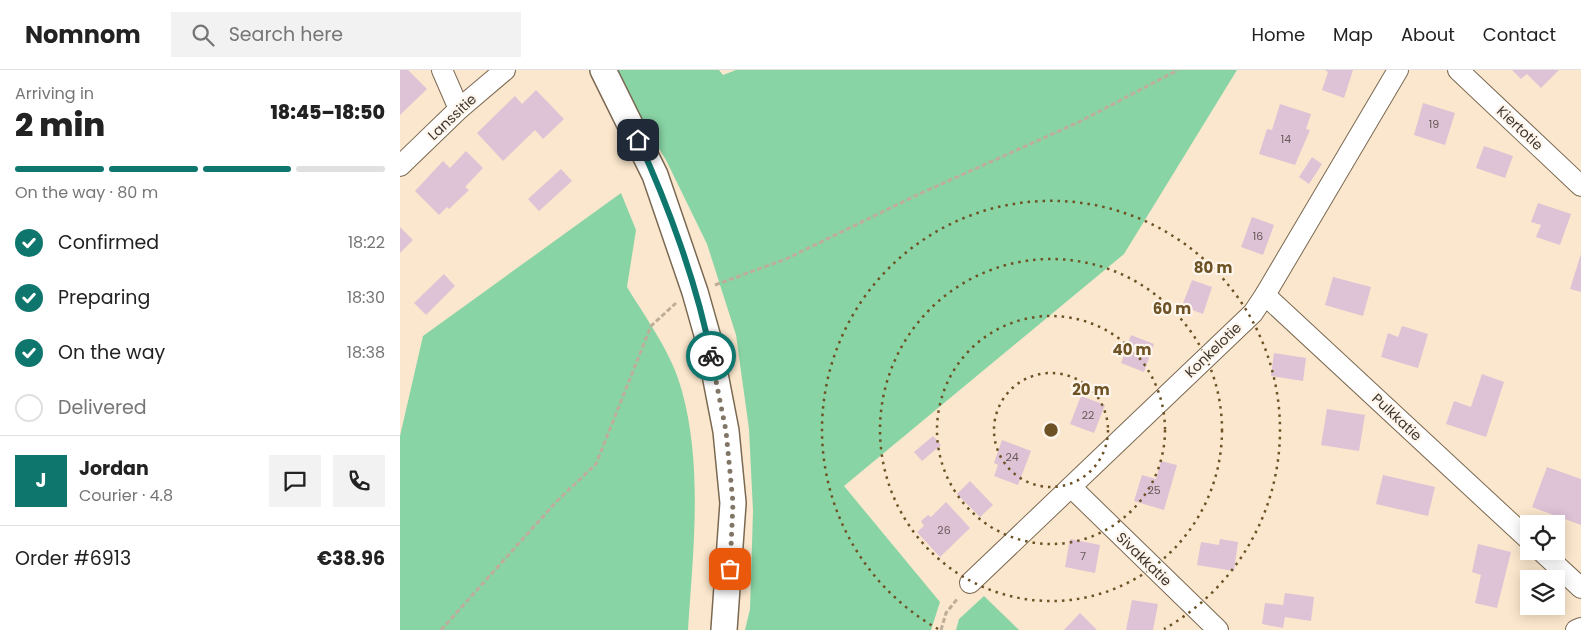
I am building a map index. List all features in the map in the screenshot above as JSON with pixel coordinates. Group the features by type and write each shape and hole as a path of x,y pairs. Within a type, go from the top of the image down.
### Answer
{"street":[{"path":"442,70 459,109"},
{"name":"Lanssitie","path":"400,166 459,109 505,70"},
{"path":"604,70 655,176 688,299 708,338 726,431 733,503 724,630"},
{"name":"Konkelotie","path":"970,583 1253,312 1265,295 1398,70"},
{"name":"Kiertotie","path":"1458,70 1581,186"},
{"name":"Pulkkatie","path":"1265,295 1520,532"},
{"name":"Sivakkatie","path":"1071,487 1218,630"},
{"path":"1551,560 1581,588"},
{"path":"1576,630 1581,628"}],"path":[{"path":"441,630 556,502 596,464 651,326 680,299 688,299 786,259 917,196 1079,122 1178,70"},
{"path":"941,630 946,613 970,583"}],"green space":[{"path":"611,70 719,70 723,75 736,70 1237,70 1124,254 844,486 940,602 931,630 745,630 750,609 753,511 749,429 736,335 707,244 666,160"},
{"path":"621,193 636,230 627,287 672,363 682,391 688,420 692,450 695,510 688,630 400,630 400,436 423,336"},
{"path":"984,596 1019,630 956,630 959,619"}],"building":[{"path":"400,70 408,70 427,89 400,115"},
{"path":"1325,70 1353,70 1344,98 1322,90 1328,72"},
{"path":"1512,70 1559,70 1541,88 1527,74 1521,79"},
{"path":"536,90 564,119 543,139 535,130 503,161 477,133 515,96 522,104"},
{"path":"1423,103 1455,113 1445,145 1414,135"},
{"path":"1280,104 1311,114 1306,129 1310,130 1295,165 1259,154 1267,129 1272,130"},
{"path":"1484,146 1513,156 1505,178 1476,168"},
{"path":"466,151 483,168 465,187 469,190 449,209 447,207 439,215 415,191 443,161 450,168"},
{"path":"1312,157 1322,164 1309,184 1299,177"},
{"path":"561,169 572,181 539,211 528,199"},
{"path":"1538,203 1571,214 1560,245 1536,237 1541,225 1531,222"},
{"path":"1252,217 1274,225 1263,255 1241,247"},
{"path":"400,227 413,240 400,253"},
{"path":"1581,254 1581,292 1570,289"},
{"path":"444,274 455,286 426,315 414,303"},
{"path":"1333,277 1371,287 1363,316 1325,305"},
{"path":"1192,280 1212,287 1203,314 1182,306"},
{"path":"1402,326 1428,334 1418,368 1381,357 1388,333 1398,337"},
{"path":"1131,335 1154,344 1144,372 1121,363"},
{"path":"1274,353 1306,358 1303,381 1271,376"},
{"path":"1482,374 1504,382 1486,437 1446,424 1454,401 1471,407"},
{"path":"1081,396 1105,405 1094,433 1070,424"},
{"path":"1327,409 1365,415 1359,451 1321,445"},
{"path":"933,436 941,445 922,461 914,452"},
{"path":"1002,440 1031,451 1018,485 994,476 998,465 994,463"},
{"path":"1161,461 1177,465 1164,510 1134,501 1142,475 1156,479"},
{"path":"1547,467 1581,479 1581,525 1565,519 1565,515 1554,515 1532,507"},
{"path":"1383,475 1435,487 1428,516 1376,504"},
{"path":"970,481 993,505 980,517 957,494"},
{"path":"946,502 970,528 940,557 917,532 924,526 921,521 928,515 931,517"},
{"path":"1070,539 1100,545 1095,573 1065,567"},
{"path":"1220,539 1238,542 1234,571 1197,565 1201,542 1219,545"},
{"path":"1478,544 1511,552 1497,608 1475,603 1481,575 1472,572"},
{"path":"1285,593 1314,597 1311,621 1285,617 1283,628 1262,624 1265,603 1283,605"},
{"path":"1132,600 1158,604 1153,630 1126,630"},
{"path":"1080,613 1097,630 1064,630"}],"way so far":[{"path":"711,356 726,431 733,503 730,569"}],"route":[{"path":"638,140 655,176 695,292 711,356"}]}
